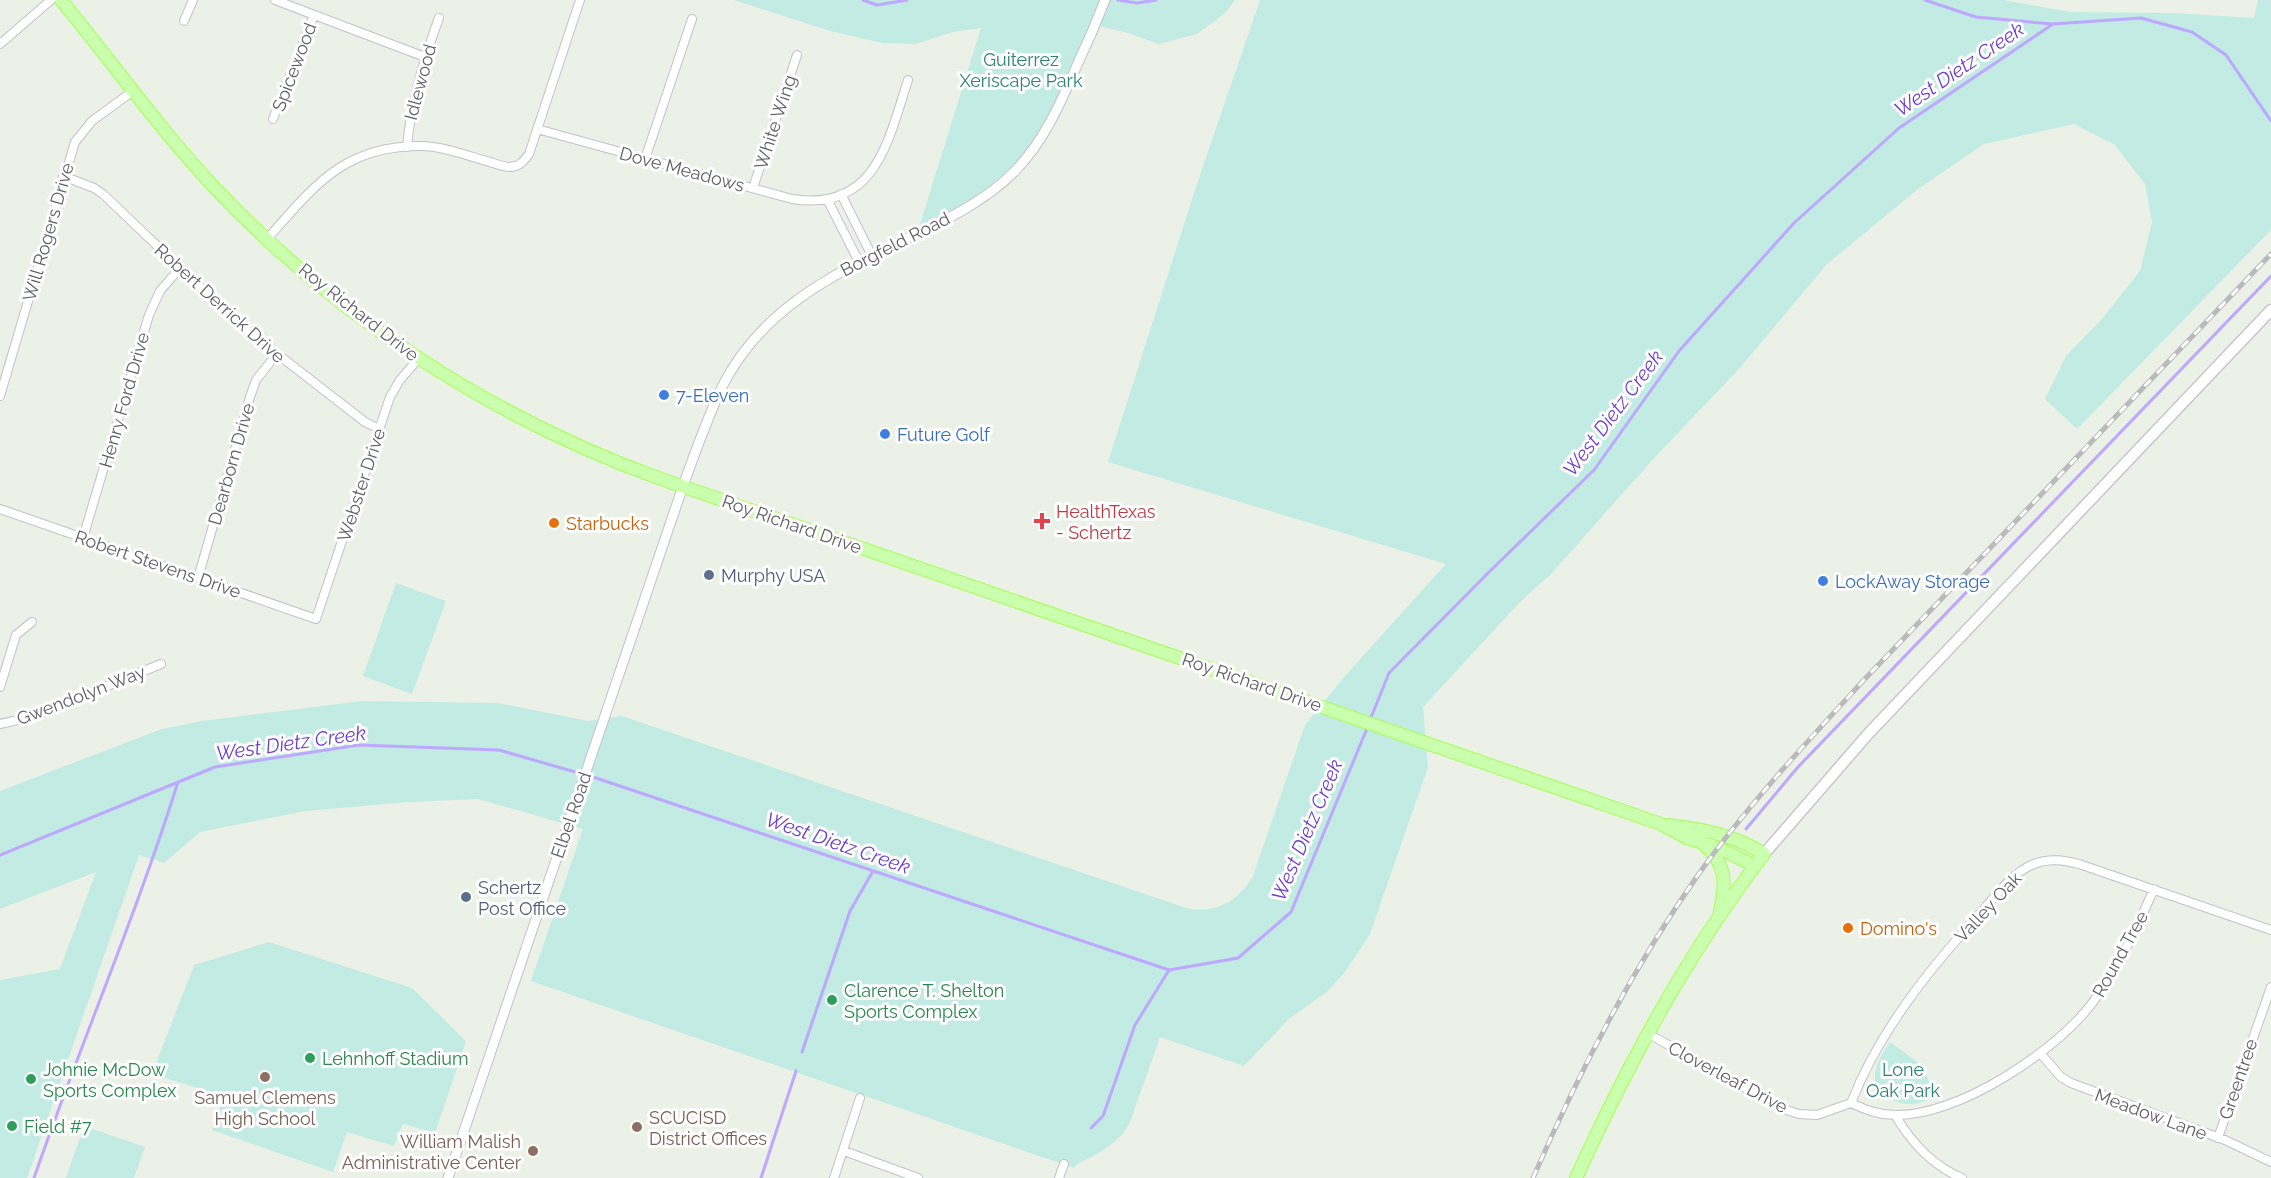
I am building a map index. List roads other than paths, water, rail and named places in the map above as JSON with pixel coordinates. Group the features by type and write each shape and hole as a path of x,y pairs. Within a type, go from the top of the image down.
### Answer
{"main road":[{"name":"Roy Richard Drive","path":"61,0 160,126 215,188 336,298 418,358 491,402 573,444 617,463 1661,824 1755,866"},
{"path":"1576,1178 1606,1111 1647,1033 1686,966 1764,854 1869,733 2271,310"},
{"name":"Roy Richard Drive","path":"1661,824 1703,829 1734,839 1764,854"},
{"path":"1701,843 1714,854 1724,874 1724,894 1719,917"}],"street":[{"path":"0,44 51,0"},
{"path":"184,21 193,0"},
{"path":"275,0 425,57"},
{"path":"268,238 306,195 340,166 374,151 423,146 443,149 509,167 524,161 529,154 580,0"},
{"name":"Borgfeld Road","path":"683,486 715,404 731,372 746,349 773,320 812,289 859,262 966,209 988,194 1027,158 1051,124 1105,0"},
{"name":"Spicewood","path":"273,119 314,15"},
{"name":"Idlewood","path":"407,147 411,104 439,18"},
{"path":"645,159 692,18"},
{"name":"White Wing","path":"753,189 797,55"},
{"path":"872,256 839,195 860,184 879,160 908,80"},
{"name":"Will Rogers Drive","path":"0,396 63,176 75,142 93,120 133,92"},
{"name":"Dove Meadows","path":"537,129 753,189 807,201 839,195"},
{"name":"Robert Derrick Drive","path":"63,176 103,194 234,320 276,355 365,422 379,429"},
{"path":"827,198 859,262"},
{"name":"Henry Ford Drive","path":"83,538 149,315 160,291 179,269"},
{"name":"Dearborn Drive","path":"198,578 250,397 260,375 276,355"},
{"name":"Webster Drive","path":"316,619 390,397 418,358"},
{"name":"Elbel Road","path":"448,1178 683,486"},
{"name":"Robert Stevens Drive","path":"0,509 316,619"},
{"path":"0,687 16,635 32,621"},
{"name":"Gwendolyn Way","path":"0,724 31,717 161,664"},
{"name":"Valley Oak","path":"1851,1103 1868,1066 1907,1003 1957,938 2005,885 2033,864 2060,860 2154,889 2271,930"},
{"name":"Round Tree","path":"1895,1115 1911,1114 1953,1103 1987,1087 2027,1064 2068,1030 2092,1004 2108,981 2127,949 2154,889"},
{"name":"Greentree","path":"2217,1138 2271,987"},
{"name":"Cloverleaf Drive","path":"1647,1033 1784,1109 1799,1114 1817,1115 1851,1103"},
{"name":"Meadow Lane","path":"2040,1053 2061,1077 2071,1083 2217,1138 2271,1162"},
{"path":"834,1178 860,1098"},
{"path":"1851,1103 1872,1112 1895,1115 1929,1158 1962,1178"},
{"path":"844,1151 918,1178"},
{"path":"1059,1178 1064,1164"}],"waterway":[{"path":"863,0 877,5 907,0"},
{"path":"1118,0 1137,3 1156,0"},
{"path":"1925,0 1976,17 2052,24"},
{"name":"West Dietz Creek","path":"1370,720 1389,673 1594,470 1679,351 1794,223 1899,128 2053,24 2141,18 2192,32 2226,55 2271,121"},
{"path":"1746,829 1798,767 2271,276"},
{"name":"West Dietz Creek","path":"0,855 215,767 359,745 499,750 596,778 1169,970 1238,958 1291,912 1368,726"},
{"path":"34,1178 144,882 178,782"},
{"path":"802,1052 850,911 873,871"},
{"path":"1091,1128 1103,1116 1135,1025 1169,970"},
{"path":"761,1178 796,1071"}],"railway":[{"path":"1533,1178 1588,1060 1629,984 1698,875 1736,824 1863,681 2271,254"}],"place":[{"name":"7-Eleven","path":"664,395"},
{"name":"Future Golf","path":"885,434"},
{"name":"HealthTexas - Schertz","path":"1042,521"},
{"name":"Starbucks","path":"554,523"},
{"name":"Murphy USA","path":"709,575"},
{"name":"LockAway Storage","path":"1823,581"},
{"name":"Schertz Post Office","path":"466,897"},
{"name":"Domino's","path":"1848,928"},
{"name":"Clarence T. Shelton Sports Complex","path":"832,1000"},
{"name":"Lehnhoff Stadium","path":"310,1058"},
{"name":"Samuel Clemens High School","path":"265,1077"},
{"name":"Johnie McDow Sports Complex","path":"31,1079"},
{"name":"Field #7","path":"12,1126"},
{"name":"SCUCISD District Offices","path":"637,1127"},
{"name":"William Malish Administrative Center","path":"533,1151"}],"park label":[{"name":"Guiterrez Xeriscape Park","path":"1021,69"},
{"name":"Lone Oak Park","path":"1903,1079"}]}
